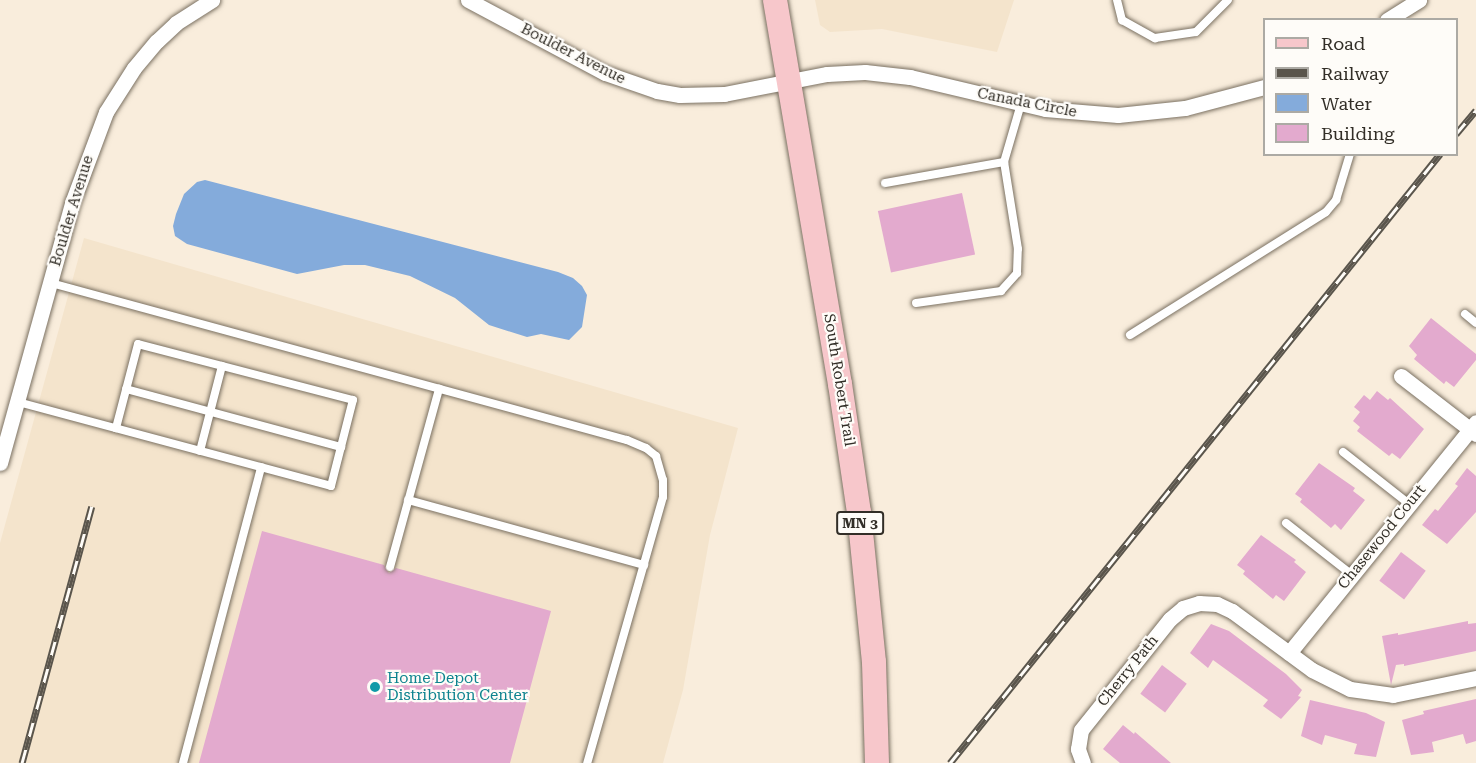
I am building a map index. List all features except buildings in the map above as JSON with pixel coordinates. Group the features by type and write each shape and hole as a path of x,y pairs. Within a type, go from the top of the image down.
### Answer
{"main road":[{"name":"South Robert Trail","path":"775,0 840,384 859,512 873,654 877,763"}],"street":[{"name":"Boulder Avenue","path":"0,463 72,203 87,159 118,91 157,40 183,18 212,0"},
{"name":"Boulder Avenue","path":"468,0 605,73 657,91 701,96 789,80"},
{"path":"1390,18 1419,0"},
{"name":"Canada Circle","path":"789,80 840,73 882,73 1071,113 1139,114 1209,103 1263,87"},
{"path":"1401,376 1474,428"},
{"name":"Chasewood Court","path":"1289,653 1409,504 1474,428"},
{"name":"Cherry Path","path":"1083,763 1078,742 1085,726 1176,613 1191,605 1208,603 1232,611 1289,653"},
{"path":"1289,653 1337,685 1364,693 1408,693 1476,678"}],"lane":[{"path":"1117,0 1122,20 1155,38 1196,32 1228,0"},
{"path":"916,303 1001,291 1017,273 1018,249 1004,162 1021,104"},
{"path":"1130,335 1326,212 1336,200 1349,156"},
{"path":"885,183 1004,162"},
{"path":"51,283 627,440 646,448 656,456 663,480 663,497 587,763"},
{"path":"1465,314 1476,323"},
{"path":"18,402 331,486 353,400 138,344 116,428"},
{"path":"200,451 222,366"},
{"path":"126,389 341,447"},
{"path":"390,567 439,389"},
{"path":"1343,452 1409,504"},
{"path":"183,763 261,467"},
{"path":"408,500 644,565"},
{"path":"1286,523 1352,575"}],"shaded area":[{"path":"815,0 1014,0 997,52 882,29 830,32 820,25"},
{"path":"84,238 738,428 710,535 683,690 663,763 0,763 0,543"}],"water":[{"path":"205,180 558,272 573,278 582,286 587,295 582,327 569,340 541,334 527,337 489,325 455,298 410,276 365,265 344,265 297,274 187,244 175,236 173,226 176,214 184,194 197,182"}],"railway":[{"path":"1458,132 1476,110"},
{"path":"950,763 1438,156"},
{"path":"22,763 92,506"}],"place":[{"name":"Home Depot Distribution Center","path":"375,687"}]}
